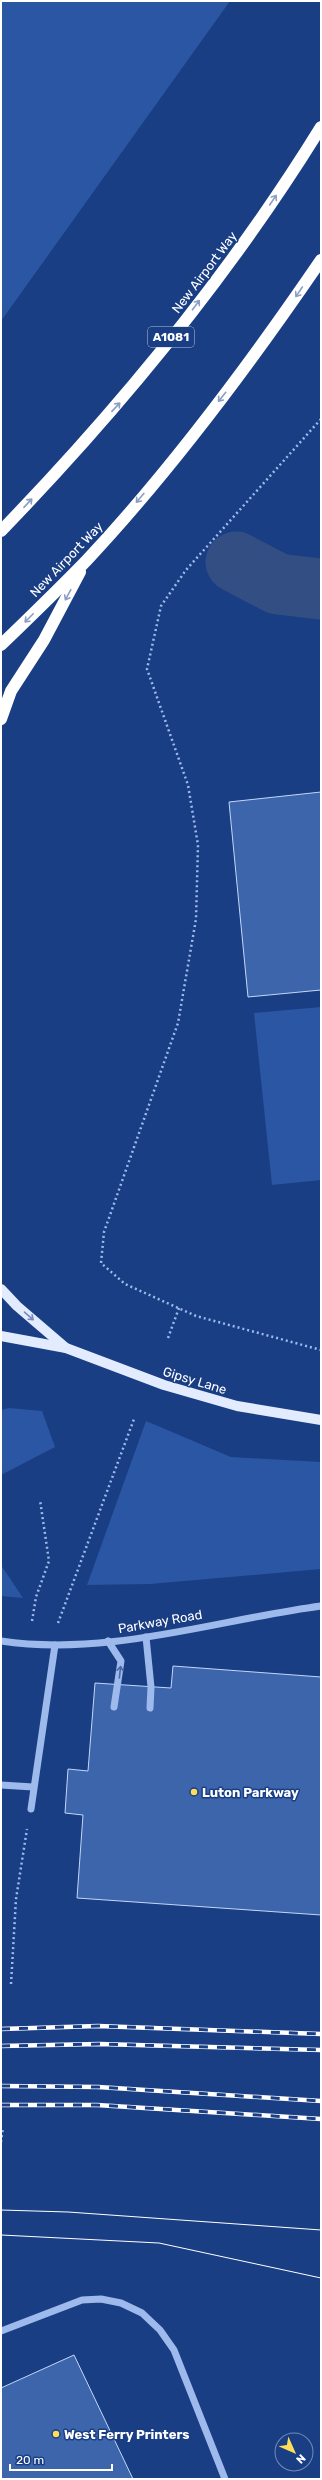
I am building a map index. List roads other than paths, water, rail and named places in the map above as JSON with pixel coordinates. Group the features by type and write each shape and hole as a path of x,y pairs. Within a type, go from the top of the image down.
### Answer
{"highway":[{"name":"New Airport Way","path":"1,531 120,402 249,235 321,127"},
{"name":"New Airport Way","path":"1,645 86,561 172,461 231,386 321,260"},
{"path":"1,719 11,691 44,640 86,561"}],"main road":[{"name":"Gipsy Lane","path":"1,1289 17,1306 66,1348"},
{"name":"Gipsy Lane","path":"1,1336 66,1348 164,1385 237,1406 321,1420"}],"street":[{"name":"Parkway Road","path":"1,1640 28,1644 55,1645 146,1637 272,1612 321,1606"},
{"path":"146,1637 151,1687 150,1708"},
{"path":"108,1641 121,1661 114,1707"},
{"path":"31,1809 33,1787 55,1645"},
{"path":"1,1785 33,1787"},
{"path":"1,2331 82,2300 101,2299 121,2303 142,2314 160,2330 174,2350 225,2479"}],"waterway":[{"path":"236,562 278,584 321,589"}],"tram line":[{"path":"1,2210 68,2212 321,2230"},
{"path":"1,2235 159,2243 321,2278"}],"railway":[{"path":"1,2029 98,2026 321,2034"},
{"path":"1,2046 99,2044 321,2050"},
{"path":"1,2086 98,2087 321,2101"},
{"path":"1,2105 97,2105 321,2119"}],"place":[{"name":"Luton Parkway","path":"194,1792"},
{"name":"West Ferry Printers","path":"56,2434"}]}
